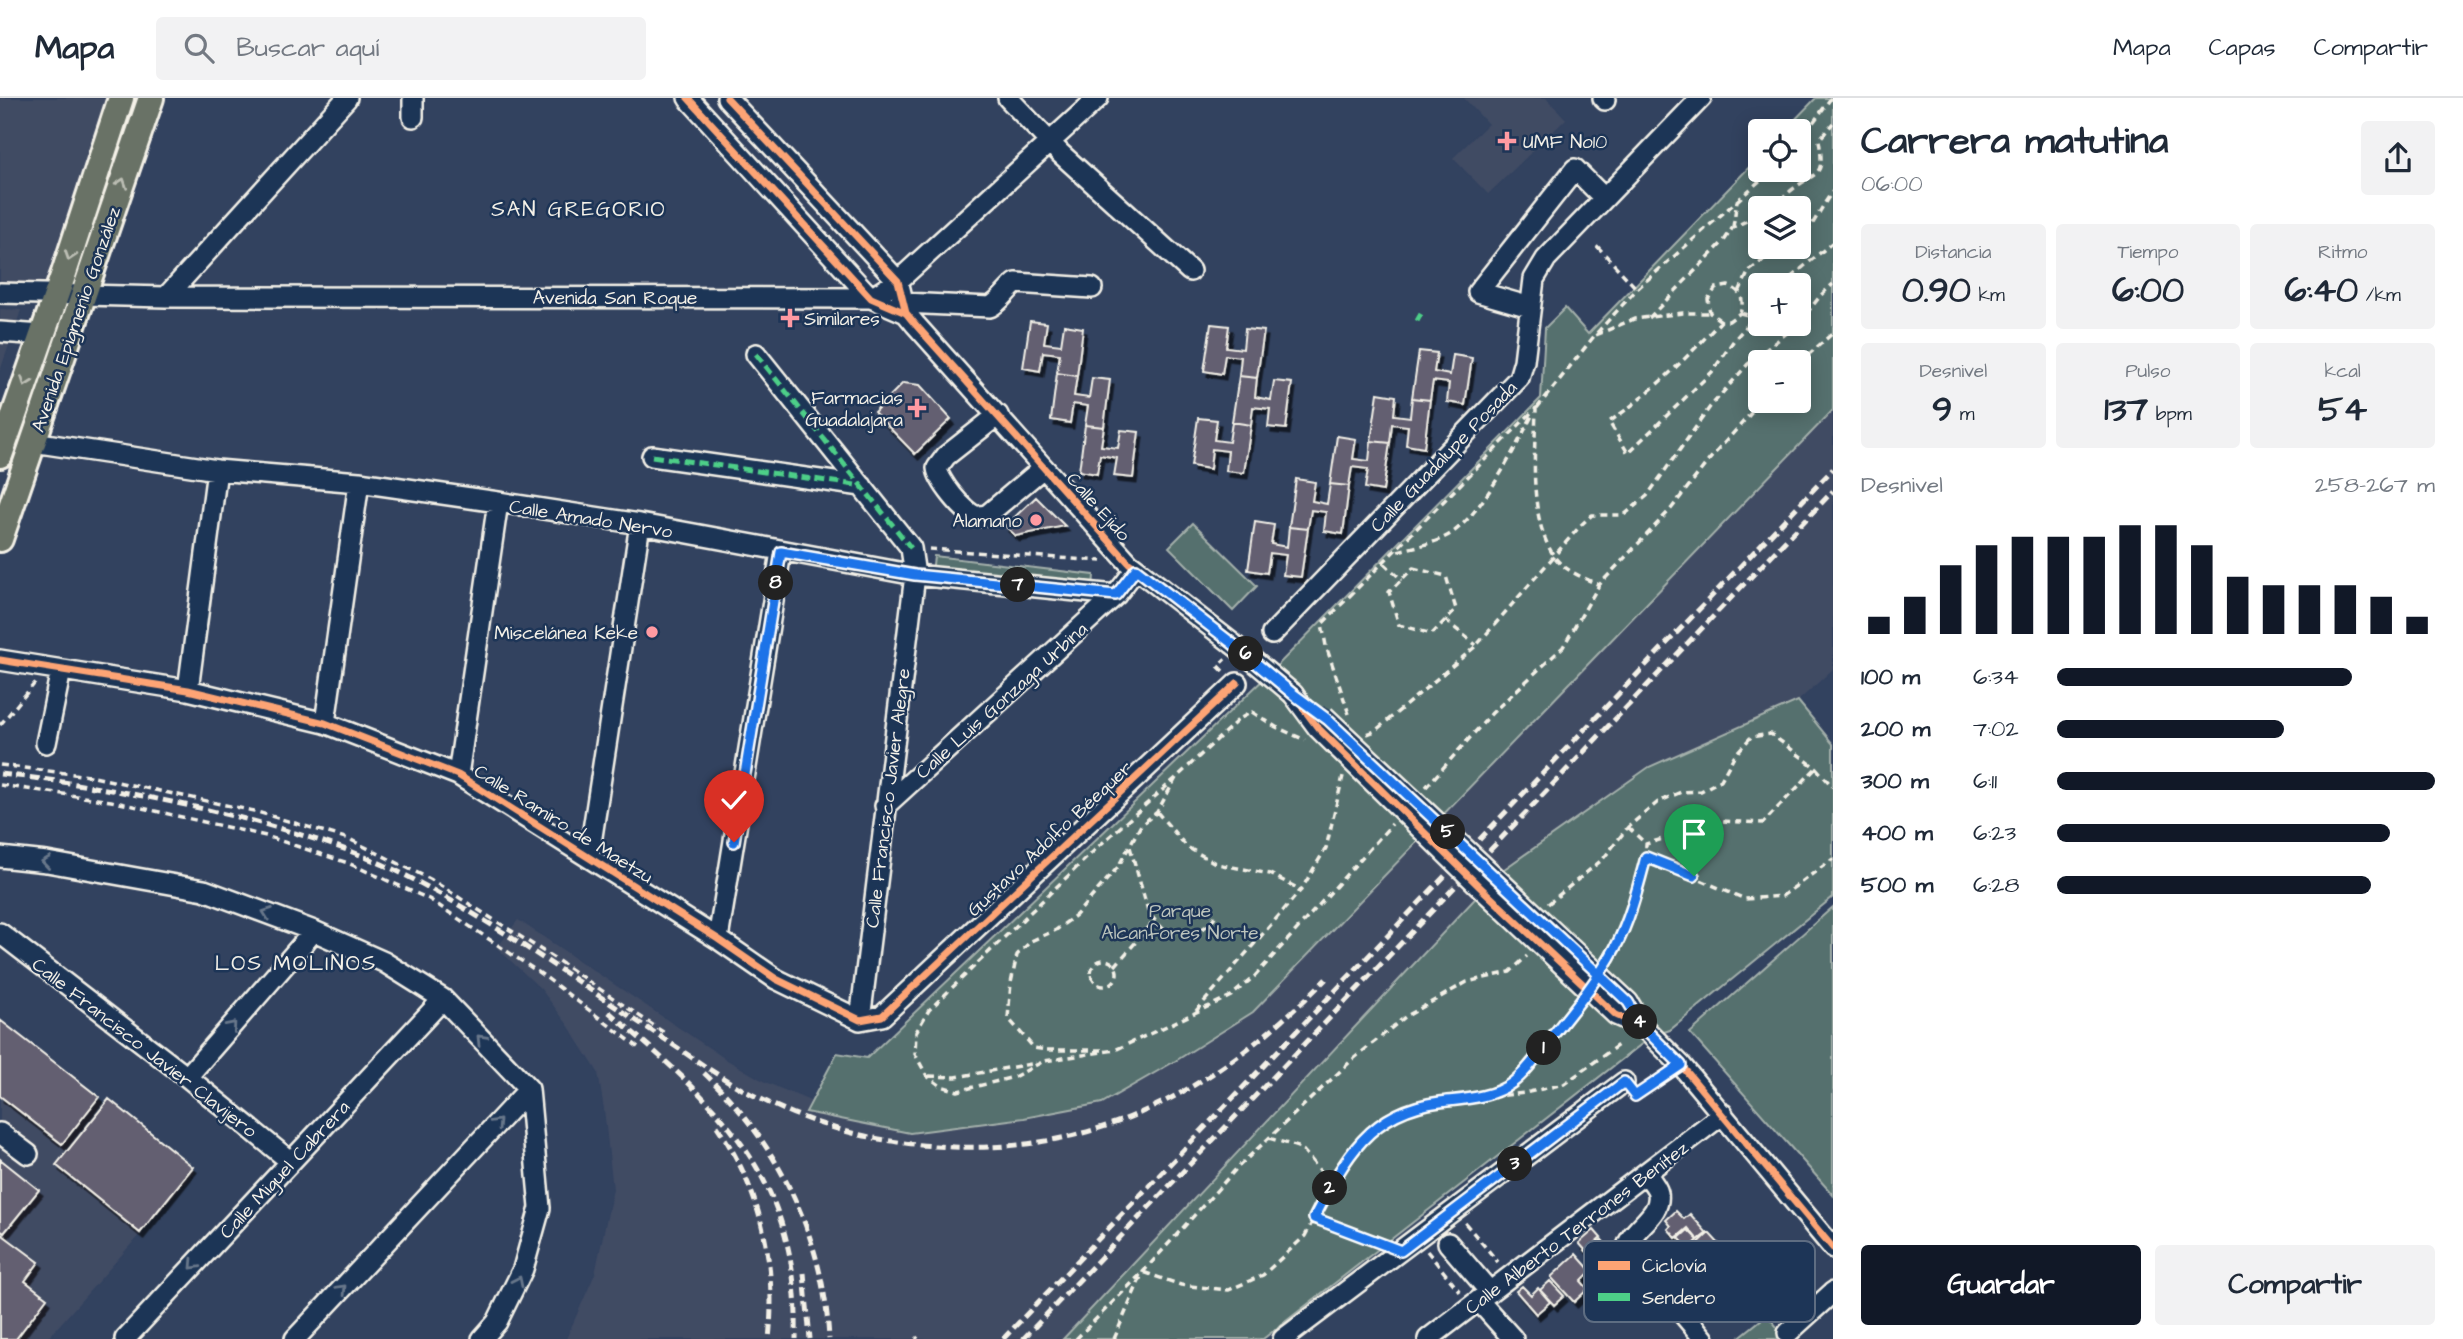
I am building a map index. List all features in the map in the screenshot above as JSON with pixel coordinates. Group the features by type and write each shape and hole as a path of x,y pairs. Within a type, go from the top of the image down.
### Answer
{"main road":[{"name":"Avenida Epigmenio González","path":"0,455 7,413 42,335 121,98"},
{"name":"Avenida Epigmenio González","path":"0,539 151,98"}],"street":[{"path":"166,297 347,98"},
{"name":"Calle Ejido","path":"688,98 871,298 905,308"},
{"name":"Calle Ejido","path":"727,98 898,281 905,308 1132,566 1327,719 1628,1002 1643,1027 1681,1065 1833,1248"},
{"path":"1008,98 1050,142 1190,271"},
{"path":"871,298 898,281 1098,98"},
{"name":"Calle Guadalupe Posada","path":"1272,634 1519,378 1524,360 1534,279 1546,258 1701,98"},
{"path":"1530,307 1478,292 1575,169 1604,198"},
{"path":"905,308 989,307 1000,301 1016,283 1092,288"},
{"name":"Avenida San Roque","path":"0,293 166,297 871,298"},
{"path":"0,332 42,335"},
{"path":"756,354 911,548"},
{"path":"998,415 946,456 937,468 940,480 956,499 976,516 988,515 1043,468"},
{"name":"Calle Amado Nervo","path":"33,442 217,470 359,482 498,502 639,524 915,575 1116,595"},
{"path":"652,456 862,486"},
{"path":"188,690 217,470"},
{"path":"325,723 359,482"},
{"path":"458,775 498,502"},
{"path":"589,856 639,524"},
{"name":"Calle Francisco Javier Alegre","path":"860,1020 915,575 911,548"},
{"path":"718,939 781,552"},
{"path":"1116,595 1132,566"},
{"name":"Calle Luis Gonzaga Urbina","path":"885,806 1116,595"},
{"name":"Calle Ramiro de Maetzu","path":"0,660 188,690 325,723 458,775 718,939 775,979 860,1020"},
{"path":"47,743 54,669"},
{"name":"Gustavo Adolfo Béequer","path":"860,1020 882,1016 1237,683"},
{"path":"0,858 47,862 204,890 314,931 384,962 443,999 528,1089 540,1208 523,1269 497,1322 482,1339"},
{"path":"187,1077 314,931"},
{"name":"Calle Francisco Javier Clavijero","path":"0,933 187,1077 290,1161"},
{"name":"Calle Miguel Cabrera","path":"125,1339 443,999"},
{"path":"1283,1339 1624,1082"},
{"path":"295,1339 528,1089"},
{"name":"Calle Alberto Terrones Benítez","path":"1428,1339 1723,1114"},
{"path":"0,1133 28,1154"},
{"path":"1628,1241 1657,1206 1658,1192 1646,1174"},
{"path":"1448,1243 1480,1300 1513,1339"},
{"path":"1815,1308 1833,1292"},
{"path":"1690,1322 1704,1339"},
{"path":"1788,1333 1800,1322"}],"path":[{"path":"1811,126 1831,98"},
{"path":"1785,196 1819,171 1822,157 1819,140 1833,122"},
{"path":"1352,722 1326,646 1322,624 1536,408 1595,335 1637,289 1758,182"},
{"path":"1811,229 1833,191"},
{"path":"1649,318 1724,241 1733,227 1737,201"},
{"path":"1733,227 1748,220"},
{"path":"1796,273 1833,242"},
{"path":"1597,246 1637,289"},
{"path":"1595,335 1634,319 1710,313 1721,321 1729,321 1740,313 1743,306 1739,292 1749,271 1767,259"},
{"path":"1811,307 1833,284"},
{"path":"1710,313 1708,299 1716,288 1728,286 1739,292"},
{"path":"1740,313 1748,315"},
{"path":"1721,321 1684,361 1641,400 1609,422 1628,453 1712,372 1748,325"},
{"path":"1811,352 1833,333"},
{"path":"1365,735 1374,731 1476,646 1580,525 1592,515 1624,514 1647,496 1718,398 1748,364 1782,336"},
{"path":"1536,408 1534,475 1541,527 1554,556 1580,576 1599,585"},
{"path":"1396,551 1444,538 1463,525 1504,469 1536,408"},
{"path":"1419,794 1492,713 1563,647 1599,585 1671,509 1709,460 1751,413"},
{"path":"911,548 1132,566"},
{"path":"1384,563 1402,580"},
{"path":"1413,568 1446,576 1456,609 1445,620 1432,634 1399,625 1389,593 1413,568"},
{"path":"1445,620 1476,646"},
{"path":"0,725 54,669"},
{"path":"1042,1062 1014,1077 958,1091 941,1086 927,1076 915,1054 916,1032 929,1010 1100,845 1239,719 1252,712 1301,740 1312,740"},
{"path":"1544,914 1549,903 1603,859 1628,827 1658,802 1681,792 1701,791 1721,780 1734,756 1751,737 1771,734 1816,768 1833,787"},
{"path":"0,765 101,778 254,811 349,839 430,879 666,1034"},
{"path":"1195,1011 1301,890 1326,848 1342,788 1344,765"},
{"path":"1646,844 1722,821 1763,823 1816,768"},
{"path":"1115,1050 1034,1048 1008,1018 1017,955 1031,941 1056,930 1076,915 1118,867 1141,825 1157,812 1176,778"},
{"path":"0,785 111,802 266,836 348,863 429,899 544,976 638,1047"},
{"path":"1157,812 1187,848 1217,864 1270,874 1301,890"},
{"path":"927,1076 956,1077 1115,1050 1231,996 1255,976 1401,814"},
{"path":"1600,970 1616,947 1646,857 1646,844 1628,827"},
{"path":"1130,847 1149,914 1165,931 1192,935 1210,924 1215,916"},
{"path":"1646,857 1745,899 1782,896 1833,859"},
{"path":"1115,966 1155,920"},
{"path":"1076,1339 1143,1272 1237,1168 1352,1060 1405,1017 1467,982 1510,972 1526,957 1531,946"},
{"path":"1107,960 1115,966 1117,971 1113,981 1104,986 1095,982 1091,969 1097,962 1107,960"},
{"path":"1480,1097 1511,1084 1536,1057 1585,993"},
{"path":"1143,1272 1181,1285 1229,1290 1263,1275 1305,1236 1348,1156 1385,1119 1422,1104 1525,1093 1564,1084 1618,1045"},
{"path":"1624,1082 1635,1096 1681,1065"},
{"path":"1269,1138 1301,1148 1332,1184"},
{"path":"1454,1211 1511,1277"},
{"path":"1314,1218 1401,1251"},
{"path":"1418,1239 1480,1300"},
{"path":"1114,1339 1143,1272"}],"shaded area":[{"path":"0,98 121,98 56,295 0,293"},
{"name":"UMF No10","path":"1464,98 1546,98 1566,119 1488,194 1453,158 1488,124"},
{"path":"0,309 21,310 0,371"},
{"path":"1833,410 1833,669 1798,701 1649,767 1500,872 1063,1339 566,1339 595,1274 613,1189 604,1109 598,1072 568,1025 541,989 497,948 518,920 727,1060 765,1082 810,1101 806,1111 1253,1012"},
{"path":"0,1028 196,1171 47,1339 0,1339"}],"green space":[{"name":"Parque Alcanfores Norte","path":"1816,98 1833,98 1833,410 1253,1012 1102,1103 1024,1118 910,1133 806,1112 837,1053 867,1058 1269,674 1541,398 1545,328 1565,308 1588,334 1748,168 1748,182 1811,182 1811,119 1796,119"},
{"path":"1193,523 1257,586 1233,611 1169,547"},
{"path":"934,556 1094,575 1093,589 932,573"},
{"path":"1798,701 1833,744 1833,897 1670,1030 1652,1036 1263,1339 1063,1339 1500,872 1649,767"},
{"path":"1833,907 1833,1195 1690,1033"},
{"path":"1758,1322 1773,1322 1787,1339 1737,1339"}],"building":[{"path":"1030,321 1047,323 1044,343 1061,345 1064,325 1083,328 1077,376 1057,373 1060,354 1043,352 1040,371 1023,368"},
{"path":"1211,324 1229,326 1226,347 1243,349 1245,329 1264,331 1257,378 1239,376 1241,357 1225,355 1222,374 1204,371"},
{"path":"1419,351 1437,353 1434,372 1450,375 1453,355 1472,358 1465,405 1447,402 1449,383 1433,381 1430,400 1412,398"},
{"path":"1057,373 1077,376 1074,396 1089,398 1092,378 1110,380 1104,427 1085,425 1088,406 1073,404 1070,423 1051,420"},
{"path":"1239,376 1257,378 1255,397 1271,400 1274,381 1292,383 1286,429 1268,427 1270,409 1253,407 1251,425 1232,422"},
{"path":"903,383 920,385 951,419 915,454 874,412"},
{"path":"1378,393 1396,396 1394,415 1410,417 1412,398 1430,400 1424,448 1406,445 1408,426 1392,424 1390,443 1371,441"},
{"path":"1198,418 1217,420 1214,440 1229,442 1232,422 1251,425 1244,473 1226,471 1228,451 1212,449 1210,469 1191,466"},
{"path":"1085,425 1104,427 1101,446 1118,448 1121,430 1139,432 1133,478 1114,476 1117,458 1100,455 1097,474 1079,471"},
{"path":"1337,436 1356,439 1353,459 1369,461 1371,441 1390,443 1383,491 1365,488 1368,469 1352,467 1349,486 1330,484"},
{"path":"1296,479 1315,482 1312,501 1327,504 1330,484 1349,486 1343,534 1324,531 1326,512 1311,510 1308,529 1289,527"},
{"path":"1036,497 1065,526 1016,536 1005,526"},
{"path":"1255,522 1274,525 1271,544 1287,547 1289,527 1308,529 1301,577 1283,575 1286,555 1270,553 1267,573 1248,570"},
{"path":"0,1020 99,1097 62,1144 0,1096"},
{"path":"109,1099 193,1167 140,1233 56,1165"},
{"path":"0,1159 39,1190 4,1233 0,1230"},
{"path":"1676,1211 1684,1219 1690,1214 1707,1233 1698,1240 1688,1228 1676,1238 1668,1229 1671,1226 1666,1220"},
{"path":"1594,1230 1601,1238 1598,1241 1584,1241 1584,1249 1579,1243"},
{"path":"1688,1230 1698,1240 1682,1241 1679,1238"},
{"path":"0,1233 39,1262 25,1281 47,1298 16,1339 0,1339"},
{"path":"1709,1233 1716,1241 1701,1241"},
{"path":"1576,1254 1584,1263 1584,1278 1581,1281 1584,1293 1574,1302 1551,1277"},
{"path":"1550,1281 1564,1296 1554,1305 1540,1290"},
{"path":"1522,1286 1531,1295 1538,1288 1550,1302 1536,1314 1516,1291"}],"railway":[{"path":"1003,1339 1833,469"},
{"path":"1023,1339 1833,491"},
{"path":"0,774 96,787 222,813 317,840 378,862 481,919 747,1092 801,1117 890,1141 935,1146 994,1147 1049,1141 1100,1128 1150,1109 1196,1084 1241,1054 1284,1019 1326,979"},
{"path":"609,1012 687,1081 747,1151 769,1190 785,1234 794,1283 796,1339"},
{"path":"704,1073 754,1129 792,1194 818,1265 829,1339"},
{"path":"717,1126 745,1176 762,1228 770,1282 769,1339"},
{"path":"804,1273 810,1339"}],"marked path":[{"path":"1417,321 1421,314"},
{"path":"756,354 911,548"},
{"path":"652,456 862,486"}],"cycle path":[{"path":"688,98 871,298 906,313"},
{"path":"727,98 898,281 906,313 915,324 1129,563 1327,718 1628,1002 1643,1027 1681,1065 1833,1248"},
{"path":"0,660 188,690 325,723 458,775 718,939 776,979 860,1020 882,1016 1237,683"},
{"path":"1303,708 1318,728 1482,889 1616,1015 1643,1027"}],"place":[{"name":"UMF No10","path":"1507,141"},
{"name":"Similares","path":"790,318"},
{"name":"Farmacias Guadalajara","path":"917,408"},
{"name":"Alamano","path":"1036,520"},
{"name":"Miscelánea Keke","path":"652,632"}],"district":[{"name":"SAN GREGORIO","path":"579,209"},
{"name":"LOS MOLINOS","path":"296,963"}],"route":[{"path":"734,842 781,552 915,575 1116,595 1136,569 1327,719 1494,876 1561,939 1628,1002 1643,1027 1681,1065 1635,1096 1624,1082 1401,1251 1314,1218 1348,1156 1385,1119 1422,1104 1480,1097 1511,1084 1577,1005 1616,947 1646,857 1694,876"}]}
